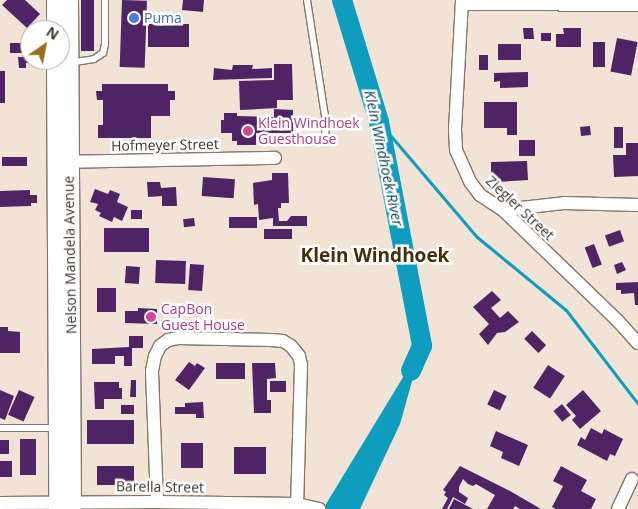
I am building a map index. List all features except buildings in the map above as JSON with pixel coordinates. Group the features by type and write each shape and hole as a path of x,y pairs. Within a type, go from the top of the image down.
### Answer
{"main road":[{"path":"56,0 56,20"},
{"name":"Nelson Mandela Avenue","path":"67,20 69,0"},
{"name":"Nelson Mandela Avenue","path":"62,70 65,505"},
{"name":"Nelson Mandela Avenue","path":"62,162 57,428 65,505"}],"street":[{"path":"462,2 638,5"},
{"name":"Ziegler Street","path":"462,2 455,130 456,150 476,189 503,210 617,320 638,343"},
{"name":"Hofmeyer Street","path":"62,162 275,158"},
{"path":"503,210 564,203 638,205"},
{"path":"157,502 152,371 155,356 160,346 168,340 178,338 271,340 282,341 292,346 299,356 301,365 297,504"},
{"path":"618,509 632,479"},
{"name":"Barella Street","path":"0,503 65,505 157,502 297,504 319,509"}],"lane":[{"path":"70,60 94,58 103,53 105,44 105,0"},
{"path":"307,0 326,123 325,138"},
{"path":"0,428 57,428"}],"water":[{"path":"422,346 400,424 360,509 323,509"}],"waterway":[{"name":"Klein Windhoek River","path":"342,0 379,122 422,346 411,371"},
{"path":"379,122 477,237 566,310 638,404"}],"place":[{"name":"Puma","path":"134,18"},
{"name":"Klein Windhoek Guesthouse","path":"248,131"},
{"name":"CapBon Guest House","path":"151,317"}],"district":[{"name":"Klein Windhoek","path":"375,256"}]}
